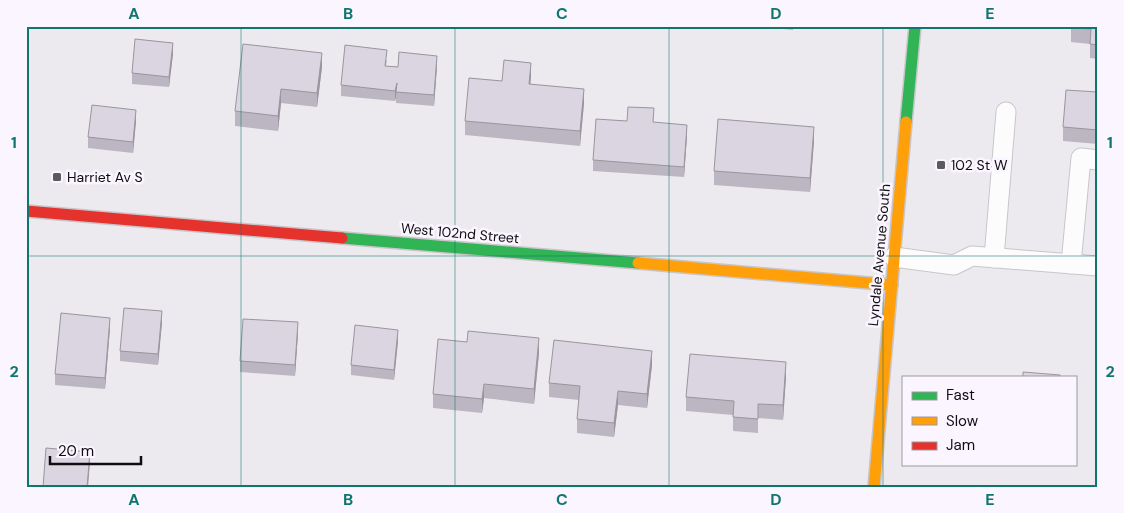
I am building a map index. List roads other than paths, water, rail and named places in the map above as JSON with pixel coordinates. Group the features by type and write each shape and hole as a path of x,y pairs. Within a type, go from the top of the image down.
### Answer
{"street":[{"name":"Lyndale Avenue South","path":"874,487 916,26"},
{"name":"West 102nd Street","path":"26,210 892,285"}],"lane":[{"path":"994,258 1006,112"},
{"path":"1071,264 1081,158 1098,160"},
{"path":"894,257 954,265 972,256 1098,266"}],"place":[{"name":"102 St W","path":"941,165"},
{"name":"Harriet Av S","path":"57,177"}]}
